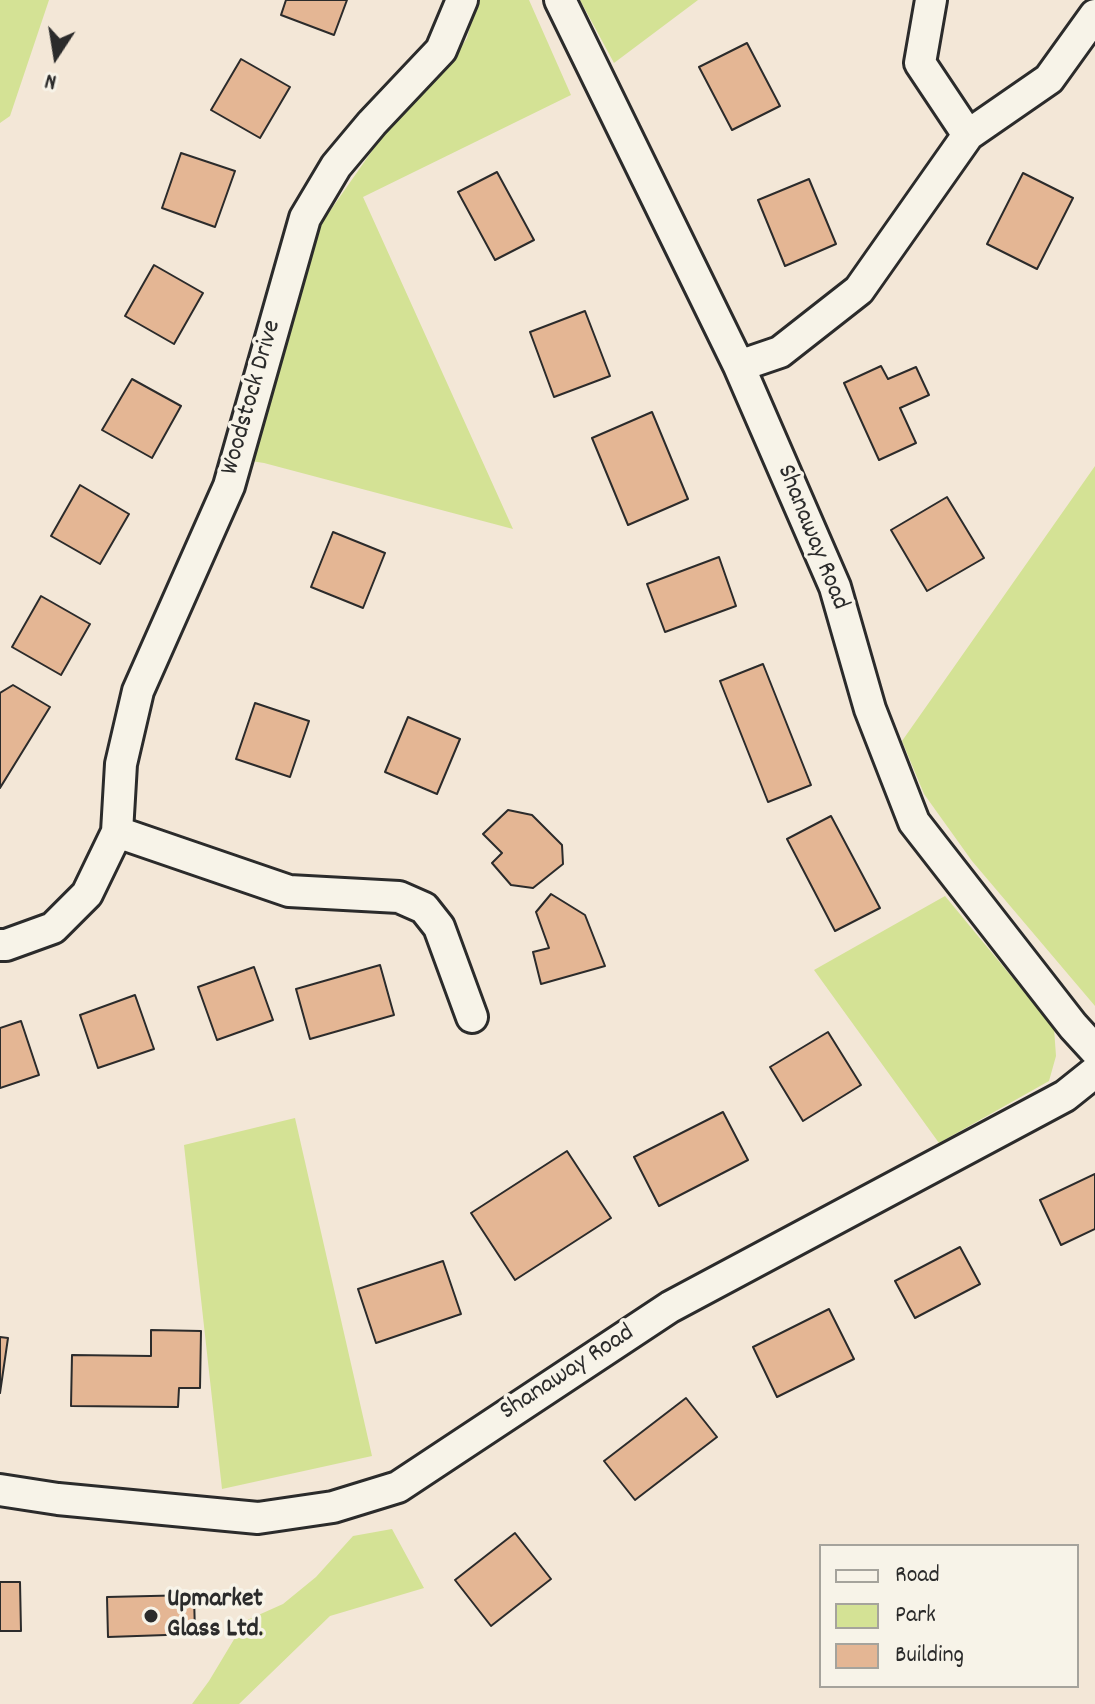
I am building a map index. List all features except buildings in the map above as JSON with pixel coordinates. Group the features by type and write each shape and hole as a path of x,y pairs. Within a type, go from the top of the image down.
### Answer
{"street":[{"name":"Woodstock Drive","path":"0,945 53,928 87,894 117,832 121,764 138,691 229,486 305,218 336,166 441,50 462,0"},
{"name":"Shanaway Road","path":"560,0 739,366 835,587 870,709 914,822 1095,1050"},
{"path":"931,0 920,63 968,135"},
{"path":"739,366 780,352 859,290 968,135 1049,79 1095,15"},
{"path":"117,832 289,891 399,897 424,908 439,927 472,1017"},
{"name":"Shanaway Road","path":"0,1490 58,1499 258,1518 333,1507 398,1487 670,1307 1065,1096 1095,1072"}],"green space":[{"path":"0,0 49,0 10,116 0,123"},
{"path":"477,0 529,0 571,95 363,197 513,529 251,461 316,231 381,138 446,70 467,38"},
{"path":"580,0 698,0 614,63"},
{"path":"1095,466 1095,1006 972,861 924,794 902,741"},
{"path":"945,896 1054,1028 1056,1056 1049,1081 939,1143 814,970"},
{"path":"295,1118 372,1456 222,1489 184,1145"},
{"path":"392,1529 424,1588 330,1616 239,1704 192,1704 245,1621 283,1604 316,1577 353,1536"}],"place":[{"name":"Upmarket Glass Ltd.","path":"151,1616"}]}
